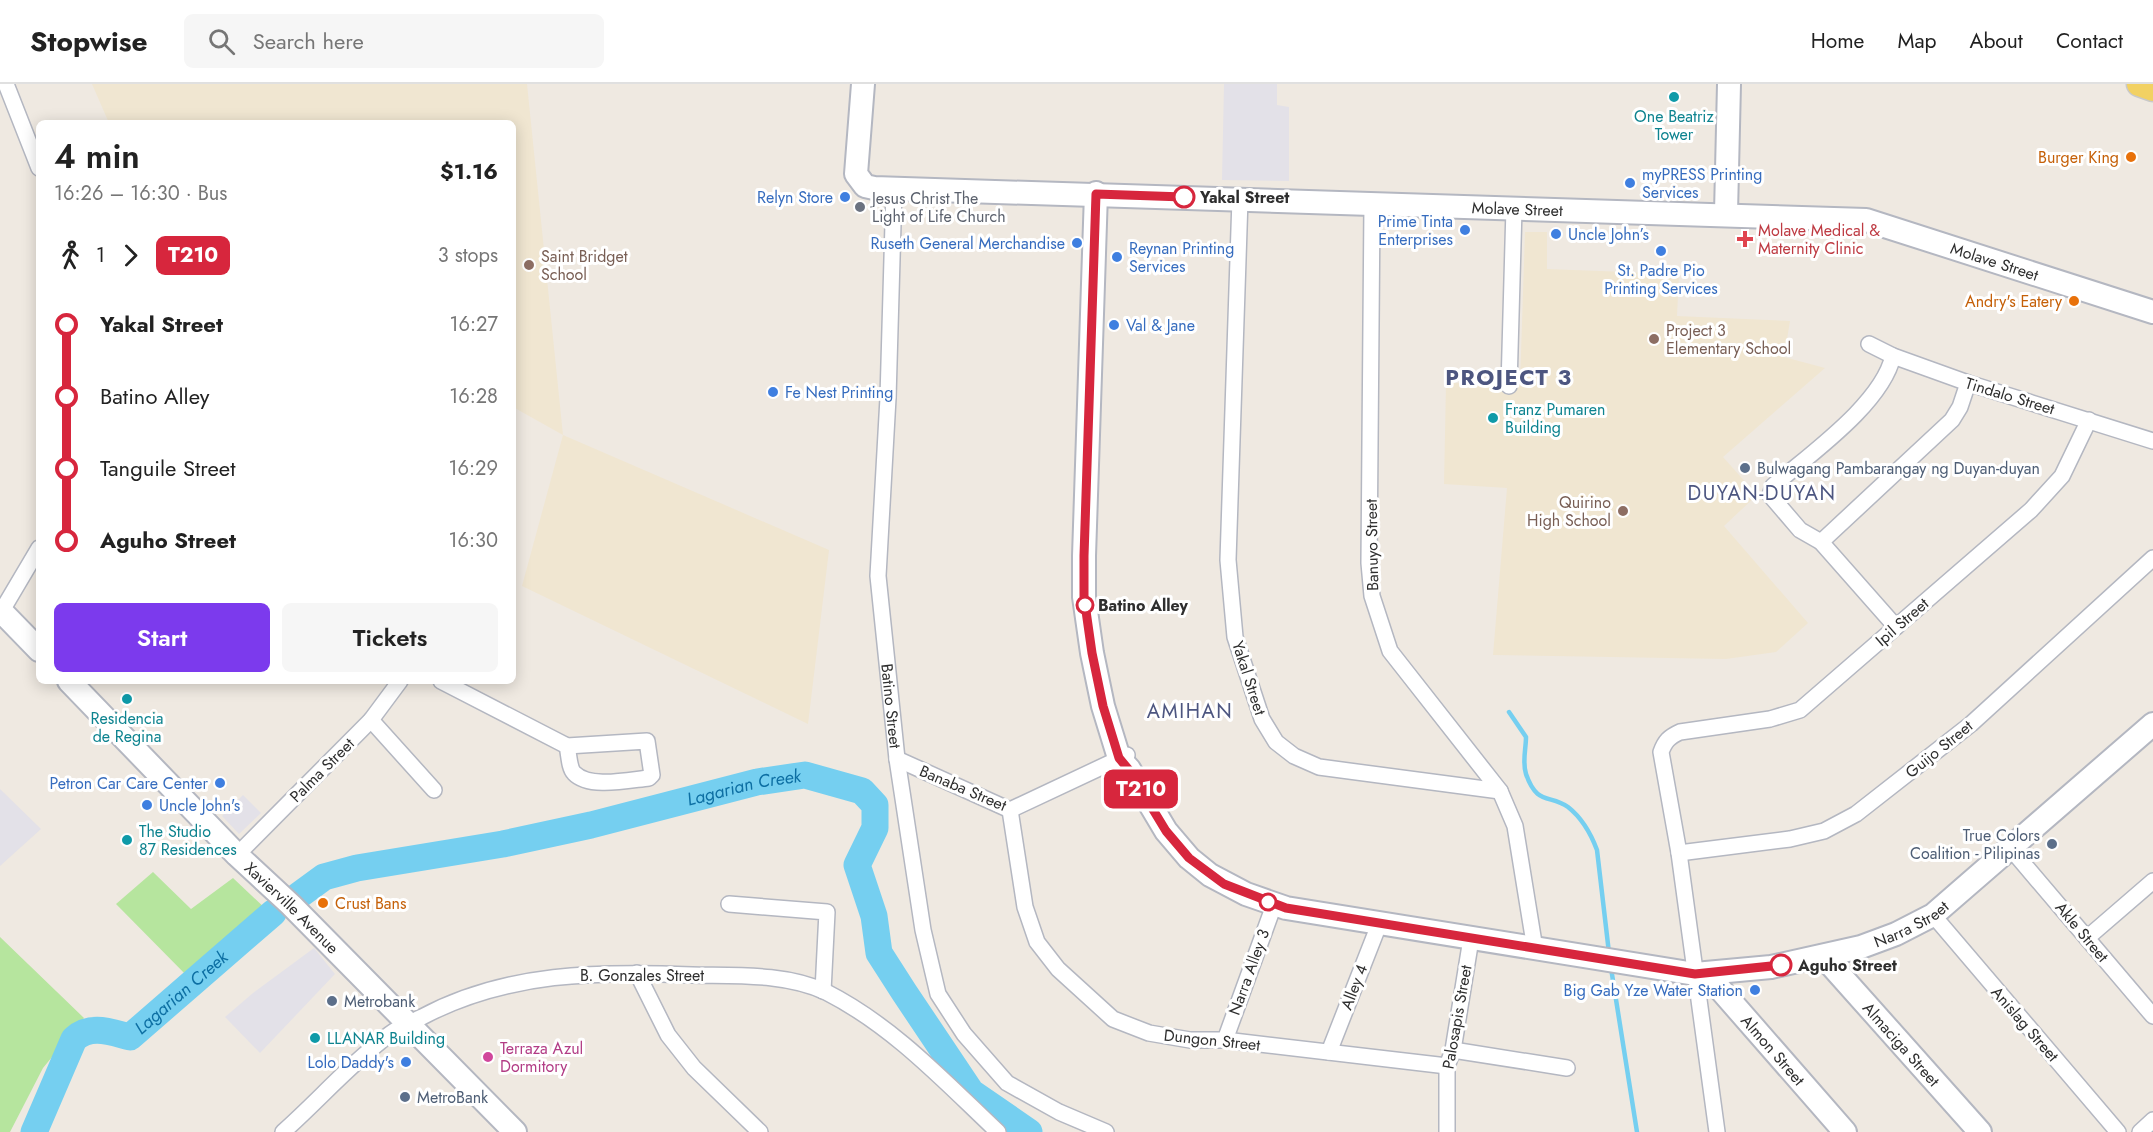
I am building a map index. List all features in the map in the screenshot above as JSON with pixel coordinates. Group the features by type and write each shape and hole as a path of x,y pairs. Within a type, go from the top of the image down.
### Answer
{"main road":[{"path":"2139,84 2153,89"}],"street":[{"path":"6,84 36,160"},
{"name":"Molave Street","path":"863,84 856,174 865,186 894,189 1372,204 1726,213 1866,220 2153,312"},
{"path":"1726,213 1729,84"},
{"name":"Batino Street","path":"894,189 887,410 878,576 897,759 923,930 938,994 964,1034 1006,1083 1059,1112 1106,1132"},
{"name":"Narra Street","path":"1096,194 1084,597 1094,663 1112,734 1166,831 1189,858 1224,884 1274,904 1470,939 1695,974 1771,967 1861,947 1933,915 2153,724"},
{"name":"Yakal Street","path":"1240,199 1228,560 1235,637 1262,719 1276,742 1294,756 1319,767 1500,791"},
{"name":"Banuyo Street","path":"1372,204 1369,563 1372,596 1390,651 1500,791 1515,826 1535,949"},
{"path":"1509,386 1514,208"},
{"name":"Tindalo Street","path":"1869,344 1893,356 1968,383 2153,441"},
{"path":"1892,630 1821,542 1800,530 1772,500 1771,491 1866,404 1889,372 1893,356"},
{"path":"1821,542 1952,420 1960,407 1968,383"},
{"name":"Ipil Street","path":"1679,853 1662,752 1669,737 1680,732 1770,719 1800,710 2031,510 2062,476 2089,420"},
{"path":"36,554 0,612 36,647"},
{"name":"Guijo Street","path":"1679,853 1790,839 1824,831 1856,814 1971,724 2153,558"},
{"name":"Xavierville Avenue","path":"72,684 237,855 291,904 407,1025 515,1132"},
{"name":"Palma Street","path":"237,855 371,720 398,684"},
{"path":"447,684 567,746 647,741 652,775 649,778 608,783 577,776 572,769 567,746"},
{"path":"371,720 434,790"},
{"name":"Banaba Street","path":"897,759 1010,810 1125,761"},
{"name":"Dungon Street","path":"1010,810 1025,907 1037,942 1058,969 1113,1019 1149,1033 1190,1040 1225,1040 1448,1066"},
{"name":"Akle Street","path":"2011,849 2153,1016"},
{"path":"1679,853 1717,1132"},
{"path":"2087,938 2153,881"},
{"path":"729,904 827,912 823,991"},
{"name":"Narra Alley 3","path":"1225,1040 1274,904"},
{"name":"Anislag Street","path":"1933,915 2118,1132"},
{"name":"Alley 4","path":"1329,1052 1380,922"},
{"name":"Palosapis Street","path":"1447,1132 1448,1066 1453,1050 1470,939"},
{"name":"Almaciga Street","path":"1823,956 1980,1132"},
{"path":"637,973 668,1035 694,1068 760,1132"},
{"name":"B. Gonzales Street","path":"283,1132 358,1060 392,1032 448,1003 479,991 567,976 637,973 792,981 823,991 871,1017 930,1067 998,1132"},
{"name":"Almon Street","path":"1695,974 1720,989 1845,1132"},
{"path":"1453,1050 1567,1068"},
{"path":"2140,1132 2153,1120"}],"shaded area":[{"name":"Saint Bridget School","path":"92,84 527,84 563,435 516,409 516,120 108,120"},
{"path":"1224,84 1277,84 1277,105 1289,107 1289,181 1222,180"},
{"name":"Quirino High School","path":"1525,232 1547,232 1547,269 1679,274 1677,316 1790,321 1784,357 1825,368 1723,457 1757,495 1724,526 1808,623 1776,652 1726,659 1493,655 1507,488 1444,484 1446,383 1520,384"},
{"path":"563,435 829,550 808,724 522,586"},
{"path":"0,789 41,829 0,866"},
{"path":"243,795 261,813 239,834 222,816"},
{"path":"314,948 335,974 260,1053 225,1017 253,993"}],"green space":[{"path":"153,872 191,909 233,878 268,911 191,980 116,904"},
{"path":"0,937 84,1018 43,1068 10,1132 0,1132"}],"waterway":[{"path":"1509,712 1526,737 1524,765 1530,784 1539,795 1561,803 1573,811 1586,827 1595,844 1609,953"},
{"name":"Lagarian Creek","path":"298,896 324,877 357,868 503,844 591,825 757,782 805,775 862,791 875,805 875,828 857,865 874,916 879,953 971,1092 1029,1132"},
{"name":"Lagarian Creek","path":"34,1132 74,1039 80,1034 94,1030 130,1037 273,913"},
{"path":"1611,968 1637,1132"}],"bus line":[{"name":"T210","path":"1184,197 1096,194 1097,220 1084,556 1084,597 1092,653 1103,706 1112,734 1113,747 1166,831 1189,858 1224,884 1286,908 1695,974 1781,965"}],"place":[{"name":"One Beatriz Tower","path":"1674,97"},
{"name":"Burger King","path":"2131,157"},
{"name":"myPRESS Printing Services","path":"1630,183"},
{"name":"Relyn Store","path":"845,197"},
{"name":"Yakal Street","path":"1184,197"},
{"name":"Jesus Christ The Light of Life Church","path":"860,207"},
{"name":"Prime Tinta Enterprises","path":"1465,230"},
{"name":"Uncle John’s","path":"1556,234"},
{"name":"Molave Medical & Maternity Clinic","path":"1745,239"},
{"name":"Ruseth General Merchandise","path":"1077,243"},
{"name":"St. Padre Pio Printing Services","path":"1661,251"},
{"name":"Reynan Printing Services","path":"1117,257"},
{"name":"Saint Bridget School","path":"529,265"},
{"name":"Andry's Eatery","path":"2074,301"},
{"name":"Val & Jane","path":"1114,325"},
{"name":"Project 3 Elementary School","path":"1654,339"},
{"name":"Fe Nest Printing","path":"773,392"},
{"name":"Franz Pumaren Building","path":"1493,418"},
{"name":"Bulwagang Pambarangay ng Duyan-duyan","path":"1745,468"},
{"name":"Quirino High School","path":"1623,511"},
{"name":"Batino Alley","path":"1085,605"},
{"name":"Residencia de Regina","path":"127,699"},
{"name":"Petron Car Care Center","path":"220,783"},
{"name":"Uncle John's","path":"147,805"},
{"name":"The Studio 87 Residences","path":"127,840"},
{"name":"True Colors Coalition - Pilipinas","path":"2052,844"},
{"name":"Crust Bans","path":"323,903"},
{"name":"Aguho Street","path":"1781,965"},
{"name":"Big Gab Yze Water Station","path":"1755,990"},
{"name":"Metrobank","path":"332,1001"},
{"name":"LLANAR Building","path":"315,1038"},
{"name":"Terraza Azul Dormitory","path":"488,1057"},
{"name":"Lolo Daddy's","path":"406,1062"},
{"name":"MetroBank","path":"405,1097"}],"district":[{"name":"PROJECT 3","path":"1509,377"},
{"name":"DUYAN-DUYAN","path":"1762,493"},
{"name":"AMIHAN","path":"1190,711"}]}
